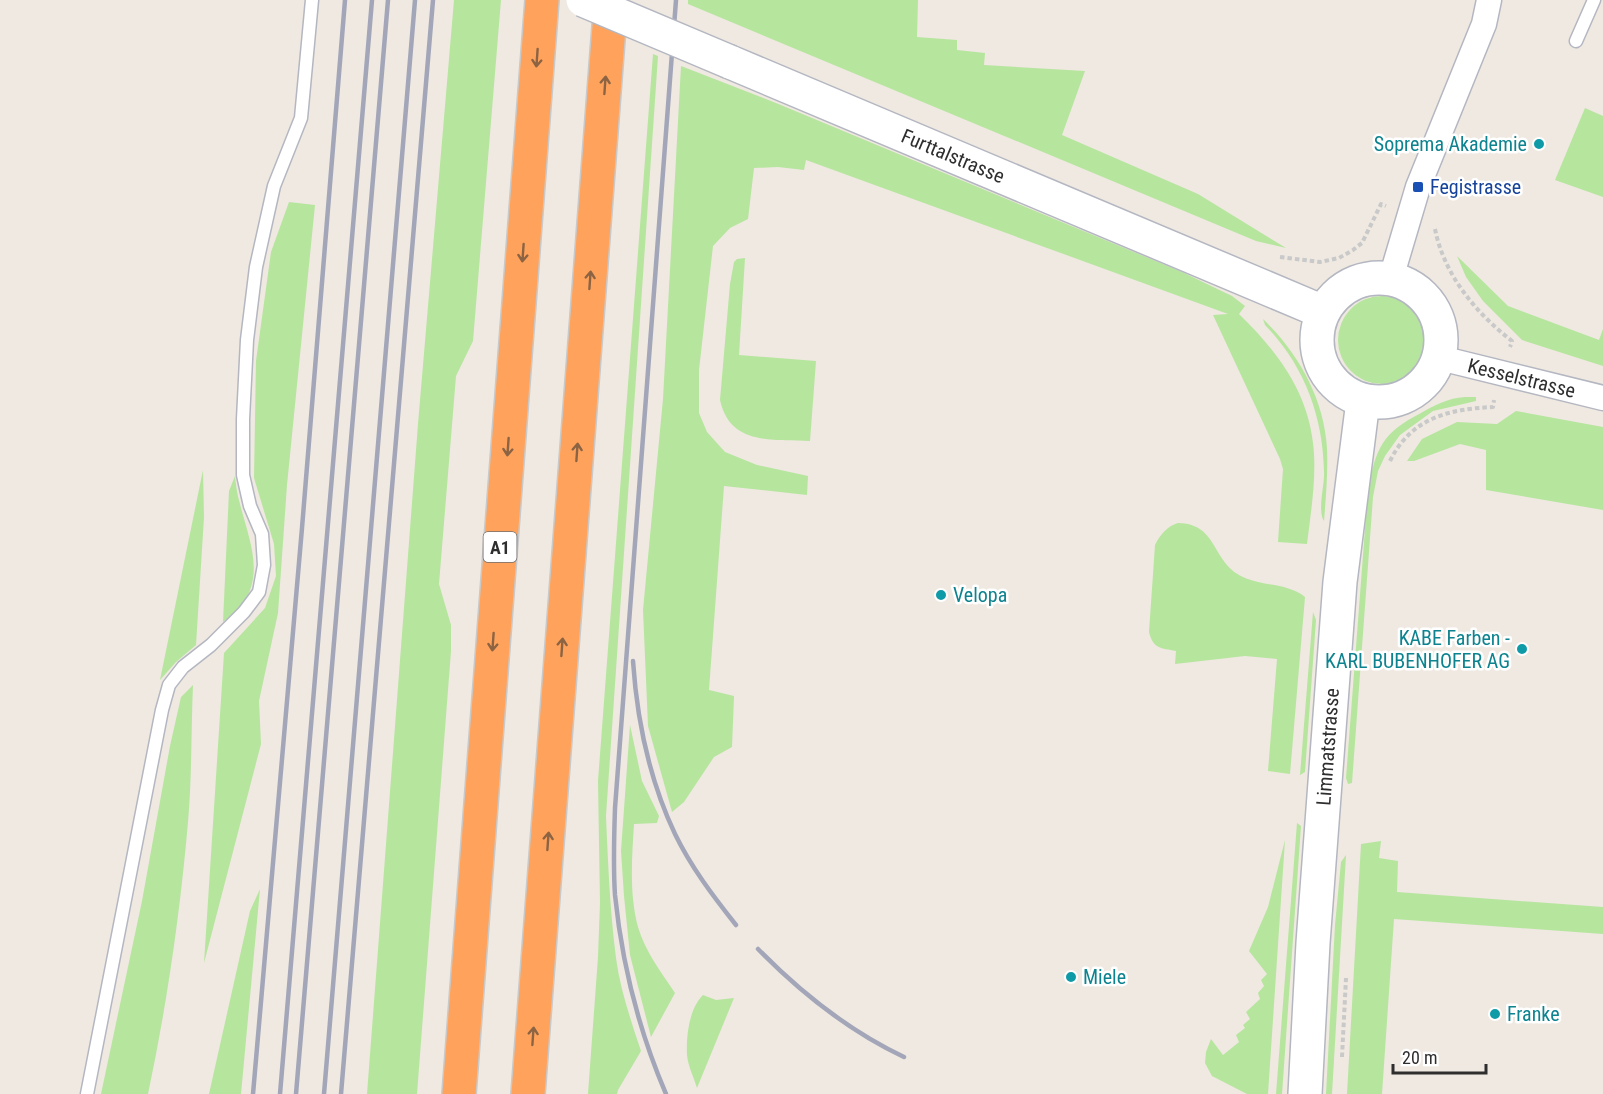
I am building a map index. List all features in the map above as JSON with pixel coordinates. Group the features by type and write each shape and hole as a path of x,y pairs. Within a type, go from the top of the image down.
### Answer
{"highway":[{"name":"A1","path":"459,1094 542,0"},
{"path":"528,1094 611,0"}],"main road":[{"name":"Furttalstrasse","path":"583,0 1323,312"},
{"path":"1368,278 1391,278 1411,285 1427,299 1438,317 1442,338 1440,358 1431,376 1418,390 1401,399 1382,403 1363,401 1343,391 1328,375 1318,356 1317,333 1323,312 1334,296 1347,286 1368,278"},
{"name":"Limmatstrasse","path":"1305,1094 1313,943 1340,582 1363,401"}],"street":[{"path":"1391,278 1418,187 1484,24 1489,0"},
{"name":"Kesselstrasse","path":"1440,358 1603,398"}],"lane":[{"path":"87,1094 162,710 169,685 183,667 211,645 244,612 259,592 264,565 262,534 250,506 243,475 247,340 256,267 274,186 302,118 312,0"},
{"path":"1576,40 1594,0"}],"path":[{"path":"1275,256 1320,262 1339,258 1362,243 1381,204"},
{"path":"1435,226 1445,260 1458,283 1475,308 1491,325 1512,341"},
{"path":"1388,465 1395,449 1413,430 1439,414 1467,408 1492,407"},
{"path":"1341,1064 1346,973"}],"green space":[{"path":"454,0 501,0 473,341 456,376 439,584 451,625 451,651 417,1094 367,1094 418,424"},
{"path":"688,0 918,0 917,37 957,40 957,50 985,53 984,65 1085,71 1062,135 1198,194 1286,248 1256,241 688,4"},
{"path":"653,54 658,56 606,816 616,958 623,993 641,1051 617,1094 588,1094 600,903 598,781"},
{"path":"681,66 776,103 1182,272 1232,296 1245,306 1239,314 1288,372 1297,388 1310,424 1314,468 1307,544 1278,542 1283,469 1213,315 1228,314 806,160 804,170 778,167 754,168 748,219 730,228 713,246 699,370 699,413 707,432 725,452 757,465 808,476 807,495 724,486 709,690 734,696 732,747 714,757 684,802 672,812 648,726 643,610 663,399"},
{"path":"1585,108 1603,116 1603,197 1555,180"},
{"path":"289,202 315,205 287,485 278,613 259,701 261,744 204,963 224,653 265,608 276,576 274,544 254,478 256,361 271,252"},
{"path":"1457,256 1508,306 1599,340 1603,329 1603,366 1522,340 1483,301 1466,277"},
{"path":"745,258 739,355 816,361 810,441 755,437 733,426 725,415 720,400 730,284 734,262"},
{"path":"1382,296 1399,299 1413,309 1423,323 1426,340 1423,357 1413,371 1399,381 1382,384 1365,381 1351,371 1341,357 1338,340 1341,323 1351,309 1365,299"},
{"path":"1263,319 1276,332 1298,362 1315,394 1321,412 1327,448 1324,521 1321,511 1324,476 1323,451 1315,411 1301,374"},
{"path":"1465,397 1476,397 1476,401 1433,411 1400,435 1385,456 1378,471 1373,497 1352,783 1348,784 1346,778 1368,490 1374,463 1389,435 1408,420 1437,405"},
{"path":"1516,411 1603,427 1603,510 1486,490 1486,450 1460,444 1414,461 1407,461 1422,439 1457,422 1497,424"},
{"path":"203,470 204,517 196,645 160,680"},
{"path":"235,476 253,556 253,582 239,608 223,622 229,491"},
{"path":"1178,523 1200,529 1213,543 1223,560 1239,575 1290,589 1305,597 1290,774 1268,771 1277,659 1245,656 1175,664 1176,651 1158,647 1151,638 1149,632 1155,545 1164,531"},
{"path":"1313,612 1316,620 1305,772 1300,775"},
{"path":"193,685 191,771 181,891 167,993 148,1094 101,1094 142,901 181,697"},
{"path":"630,725 642,781 659,816 657,823 634,824 632,876 635,914 645,944 675,993 651,1037 630,955 624,896 621,851"},
{"path":"1297,823 1301,826 1282,1094 1276,1094"},
{"path":"1285,840 1268,1094 1247,1094 1212,1076 1205,1063 1206,1052 1211,1039 1223,1055 1239,1042 1236,1035 1245,1028 1243,1025 1250,1019 1246,1012 1260,999 1258,993 1264,986 1261,980 1267,974 1249,951 1268,907"},
{"path":"1381,841 1379,858 1398,861 1397,892 1603,907 1603,934 1394,919 1382,1094 1347,1094 1361,844"},
{"path":"1346,855 1332,1094 1326,1094 1335,925 1341,862"},
{"path":"260,889 241,1094 209,1094 250,911"},
{"path":"703,995 716,1000 734,998 697,1088 687,1055 687,1040 694,1008"}],"railway":[{"path":"253,1094 345,0"},
{"path":"280,1094 372,0"},
{"path":"296,1094 388,0"},
{"path":"324,1094 415,0"},
{"path":"341,1094 433,0"},
{"path":"666,1094 640,1022 627,972 615,895 614,852 615,808 676,0"},
{"path":"633,661 641,728 651,771 666,813 695,870 736,925"},
{"path":"758,949 791,981 844,1023 904,1057"}],"place":[{"name":"Soprema Akademie","path":"1539,144"},
{"name":"Fegistrasse","path":"1418,187"},
{"name":"Velopa","path":"941,595"},
{"name":"KABE Farben - KARL BUBENHOFER AG","path":"1522,649"},
{"name":"Miele","path":"1071,977"},
{"name":"Franke","path":"1495,1014"}]}
